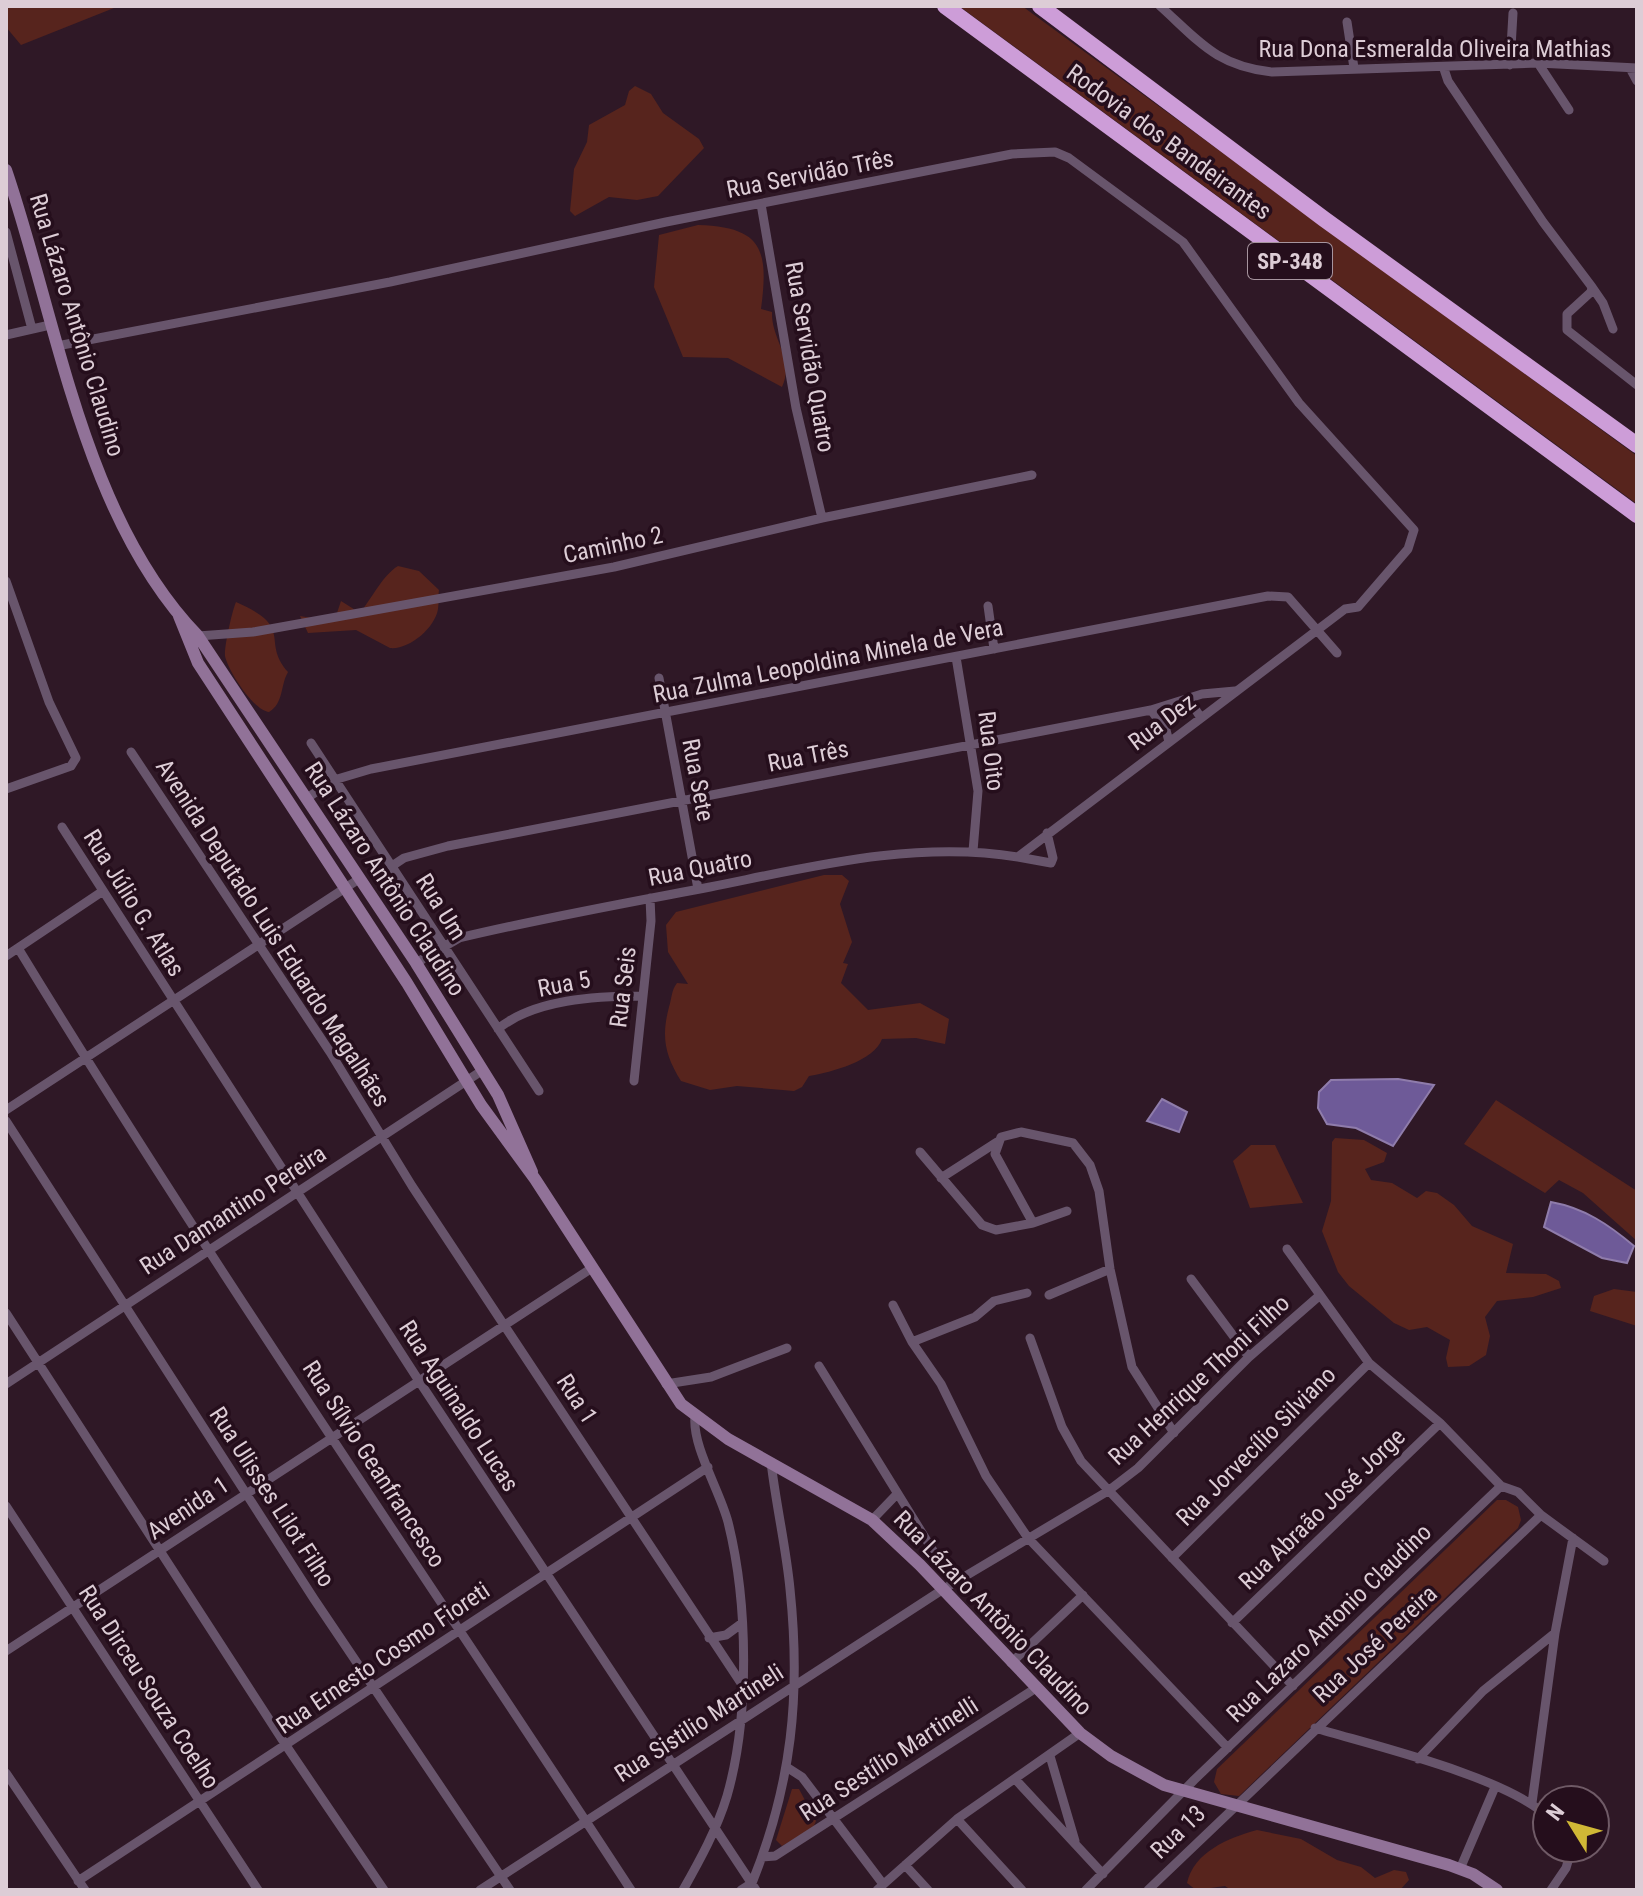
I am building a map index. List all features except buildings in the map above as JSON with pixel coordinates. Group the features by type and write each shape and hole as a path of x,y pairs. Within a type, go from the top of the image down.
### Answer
{"highway":[{"name":"Rodovia dos Bandeirantes","path":"945,6 1637,515"},
{"name":"Rodovia dos Bandeirantes","path":"1040,6 1324,219 1637,445"}],"main road":[{"name":"Rua Lázaro Antônio Claudino","path":"6,170 50,325 113,512 179,616 198,663 481,1105 535,1179 666,1384 695,1417 872,1520 947,1587 1011,1663 1080,1733 1139,1772 1187,1791 1460,1869 1497,1890"},
{"path":"6,210 14,193"},
{"name":"Rua Lázaro Antônio Claudino","path":"179,616 198,636 225,682 307,798 416,963 510,1117 535,1179"}],"street":[{"name":"Rua Dona Esmeralda Oliveira Mathias","path":"1160,6 1205,48 1233,65 1272,72 1354,68 1444,69 1538,63 1634,68"},
{"path":"1510,65 1513,13"},
{"path":"1347,22 1354,68"},
{"path":"1538,63 1569,110"},
{"path":"1634,68 1637,81"},
{"path":"1444,69 1448,81 1543,222 1603,303 1613,329"},
{"name":"Rua Servidão Três","path":"57,346 449,270 1012,154 1055,152 1069,158 1183,242 1299,403 1414,530"},
{"name":"Rua Servidão Quatro","path":"761,204 796,408 822,518"},
{"path":"6,232 32,329"},
{"path":"1592,287 1567,314 1567,330 1637,385"},
{"path":"6,335 50,325"},
{"name":"Caminho 2","path":"198,636 253,632 614,567 822,518 1032,475"},
{"name":"Rua Dez","path":"1018,857 1345,609 1358,607 1408,549 1414,530"},
{"path":"6,581 49,702 75,753 76,761 71,766 6,789"},
{"name":"Rua Zulma Leopoldina Minela de Vera","path":"307,798 334,780 371,769 1278,594 1288,597 1337,653"},
{"path":"988,606 994,649"},
{"name":"Rua Oito","path":"956,657 978,791 973,851"},
{"name":"Rua Sete","path":"659,678 698,889"},
{"name":"Rua Três","path":"392,866 404,858 448,846 1151,710 1188,698 1235,691"},
{"path":"1188,698 1201,718"},
{"path":"1151,710 1166,730 1169,742"},
{"name":"Rua Um","path":"311,743 539,1091"},
{"name":"Avenida Deputado Luis Eduardo Magalhães","path":"131,752 382,1136"},
{"name":"Rua Júlio G. Atlas","path":"62,827 172,1001"},
{"path":"1018,857 1051,863 1053,858 1047,833"},
{"name":"Rua Quatro","path":"416,963 441,945 474,934 650,898 878,857 973,851 1018,857"},
{"name":"Rua Júlio G. Atlas","path":"6,1110 359,879"},
{"path":"6,956 103,891"},
{"name":"Rua Seis","path":"634,1081 650,898"},
{"name":"Rua Sílvio Geanfrancesco","path":"18,948 85,1057 332,1437 631,1890"},
{"name":"Rua 5","path":"498,1029 525,1012 608,996 642,996"},
{"name":"Rua Aguinaldo Lucas","path":"172,1001 715,1832"},
{"name":"Rua Damantino Pereira","path":"6,1384 483,1070"},
{"name":"Rua Ulisses Lilot Filho","path":"6,1121 123,1307 510,1890"},
{"path":"941,1178 1007,1134 1021,1132 1073,1143 1090,1165 1099,1191 1110,1269 1132,1367 1174,1433"},
{"name":"Rua 1","path":"382,1136 741,1683"},
{"path":"997,1142 995,1154 1033,1223"},
{"path":"920,1152 982,1225 996,1230 1033,1223 1067,1211"},
{"path":"1287,1249 1369,1363 1440,1423 1501,1486 1518,1492 1541,1515 1604,1561"},
{"name":"Avenida 1","path":"6,1651 592,1268"},
{"path":"1049,1295 1110,1269"},
{"path":"1191,1279 1249,1357"},
{"path":"912,1342 975,1317 994,1301 1027,1293"},
{"name":"Rua Henrique Thoni Filho","path":"947,1587 1108,1491 1174,1433 1249,1357 1319,1296"},
{"path":"893,1305 912,1342 941,1384 986,1476 1028,1538 1228,1748"},
{"path":"6,1313 287,1747 384,1890"},
{"path":"1030,1338 1062,1427 1081,1461 1293,1686"},
{"path":"666,1384 711,1377 787,1348"},
{"name":"Rua Jorvecílio Silviano","path":"1172,1558 1369,1363"},
{"path":"819,1366 897,1494 947,1587"},
{"path":"683,1890 715,1832 737,1755 741,1683 741,1624 733,1546 720,1493 696,1435 695,1417"},
{"name":"Rua Abraão José Jorge","path":"1232,1623 1440,1423"},
{"path":"754,1886 788,1768 796,1683 790,1588 771,1462"},
{"name":"Rua Ernesto Cosmo Fioreti","path":"78,1881 287,1747 708,1467"},
{"name":"Rua Lazaro Antonio Claudino","path":"1086,1890 1228,1748 1501,1486"},
{"path":"872,1520 897,1494"},
{"name":"Rua Dirceu Souza Coelho","path":"6,1506 258,1890"},
{"name":"Rua José Pereira","path":"1236,1804 1541,1515"},
{"path":"1535,1784 1555,1633 1573,1538"},
{"name":"Rua Sistilio Martineli","path":"480,1890 672,1766 740,1718 947,1587"},
{"path":"1011,1663 1083,1595"},
{"path":"709,1638 726,1635 741,1624"},
{"path":"1418,1759 1483,1691 1555,1633"},
{"name":"Rua Sestílio Martinelli","path":"762,1857 775,1856 1036,1688"},
{"path":"1315,1728 1418,1759 1531,1803"},
{"path":"788,1768 802,1777 880,1887 957,1819 1080,1733"},
{"path":"1050,1756 1076,1845"},
{"path":"6,1773 85,1890"},
{"path":"1015,1779 1103,1874"},
{"path":"1460,1869 1495,1787"},
{"name":"Rua 13","path":"1148,1890 1236,1804"},
{"path":"957,1819 1022,1890"},
{"path":"715,1832 754,1886"},
{"path":"1551,1890 1567,1864"},
{"path":"905,1865 928,1890"},
{"path":"741,1890 754,1886"}],"shaded area":[{"path":"6,6 119,6 21,45 6,27"},
{"path":"959,6 1022,6 1637,456 1637,504"},
{"path":"635,86 651,94 663,113 699,139 704,148 658,196 637,200 609,197 575,216 570,211 574,169 587,142 589,125 625,105 629,91"},
{"path":"698,225 736,231 756,245 764,271 761,309 772,312 786,367 782,387 728,358 683,357 654,287 659,235"},
{"path":"398,566 419,571 439,590 436,616 427,630 413,642 390,648 356,630 308,633 300,616 334,622 341,601 360,613"},
{"path":"236,602 266,619 274,635 280,661 288,672 279,699 269,712 256,705 242,689 225,656"},
{"path":"824,875 842,875 849,881 840,904 852,942 843,963 848,964 841,983 868,1010 920,1003 949,1019 945,1044 916,1038 882,1039 870,1054 840,1068 809,1076 802,1087 794,1091 737,1086 710,1090 681,1081 668,1054 665,1028 675,986 677,983 688,984 668,952 666,925 676,912"},
{"path":"1398,1079 1434,1085 1393,1146 1356,1128 1327,1124 1318,1108 1319,1092 1331,1080"},
{"path":"1162,1099 1187,1112 1179,1132 1147,1121"},
{"path":"1496,1100 1637,1191 1637,1241 1583,1193 1559,1180 1545,1193 1464,1144"},
{"path":"1335,1138 1364,1140 1387,1153 1384,1162 1365,1169 1371,1180 1392,1183 1417,1198 1426,1191 1437,1193 1454,1205 1472,1226 1513,1244 1506,1273 1546,1274 1559,1281 1561,1288 1533,1297 1497,1301 1485,1317 1490,1336 1486,1355 1469,1366 1448,1367 1446,1358 1450,1340 1427,1327 1409,1330 1394,1323 1349,1286 1338,1272 1322,1231 1331,1201 1332,1142"},
{"path":"1251,1145 1275,1145 1303,1203 1250,1208 1233,1161"},
{"path":"1551,1202 1585,1213 1634,1246 1627,1263 1602,1258 1544,1227"},
{"path":"1614,1289 1637,1292 1637,1326 1590,1311 1594,1296"},
{"path":"1497,1500 1506,1500 1518,1507 1521,1520 1518,1528 1239,1796 1221,1794 1214,1782 1217,1769"},
{"path":"792,1789 799,1789 816,1821 813,1828 782,1846 776,1840"},
{"path":"1257,1830 1301,1839 1337,1860 1361,1867 1375,1878 1394,1870 1406,1872 1409,1880 1400,1890 1231,1890 1225,1886 1196,1890 1187,1883 1197,1863 1214,1848"}]}
